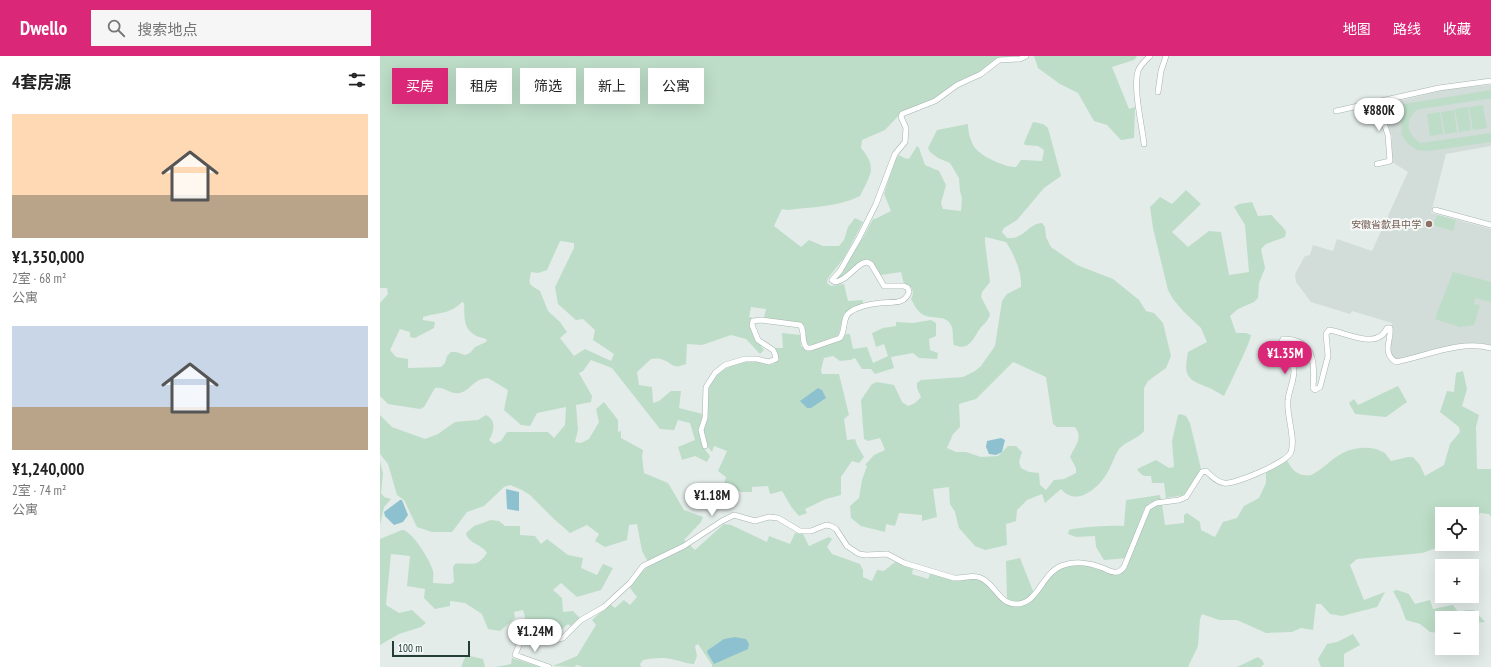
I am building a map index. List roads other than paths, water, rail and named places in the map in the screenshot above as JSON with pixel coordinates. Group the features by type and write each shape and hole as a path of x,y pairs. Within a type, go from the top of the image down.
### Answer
{"street":[{"path":"705,446 701,430 705,418 706,387 715,373 725,365 745,358 769,362 776,358 776,354 773,350 758,340 752,325 753,321 761,320 800,325 803,330 804,344 806,348 811,348 840,338 843,332 846,316 851,311 875,304 896,303 906,298 909,292 908,288 904,286 884,286 871,264 867,262 861,263 856,270 842,281 835,282 832,280 840,271 859,238 876,204 895,154 905,142 906,128 901,117 902,114 935,101 957,85 981,74 999,60 1020,59 1026,56"},
{"path":"1144,144 1142,121 1138,109 1138,73 1142,65 1150,56"},
{"path":"1158,92 1161,71 1166,56"},
{"path":"1336,111 1440,88 1491,81"},
{"path":"1377,102 1388,134 1390,161 1377,164"},
{"path":"1435,210 1491,225"},
{"path":"549,667 515,654 524,638 548,642 563,638 582,620 604,607 630,583 643,566 684,546 722,521 734,515 755,521 769,517 778,518 800,531 811,531 826,525 831,526 836,529 847,546 859,554 887,554 904,563 954,578 962,579 977,576 989,584 1005,602 1016,604 1024,603 1031,599 1040,588 1046,576 1063,565 1089,563 1112,572 1120,571 1124,567 1140,524 1148,508 1152,504 1186,497 1202,472 1206,471 1220,482 1231,483 1263,471 1285,459 1291,453 1292,430 1288,402 1294,372 1292,362 1282,343 1283,339 1301,344 1310,352 1314,363 1313,388 1315,390 1320,387 1328,360 1326,334 1329,330 1369,340 1382,336 1387,328 1390,328 1391,334 1387,344 1390,357 1396,362 1448,349 1477,346 1491,348"}],"water":[{"path":"818,388 822,390 826,398 811,408 807,408 800,401"},
{"path":"1001,438 1005,440 1002,452 996,455 989,454 986,447 987,441"},
{"path":"506,489 519,492 519,511 507,509"},
{"path":"402,500 408,515 403,522 394,525 385,516 384,512"},
{"path":"735,637 746,639 749,644 748,649 714,664 707,652 708,650 724,639"}],"place":[{"name":"安徽省歙县中学","path":"1429,224"}]}
